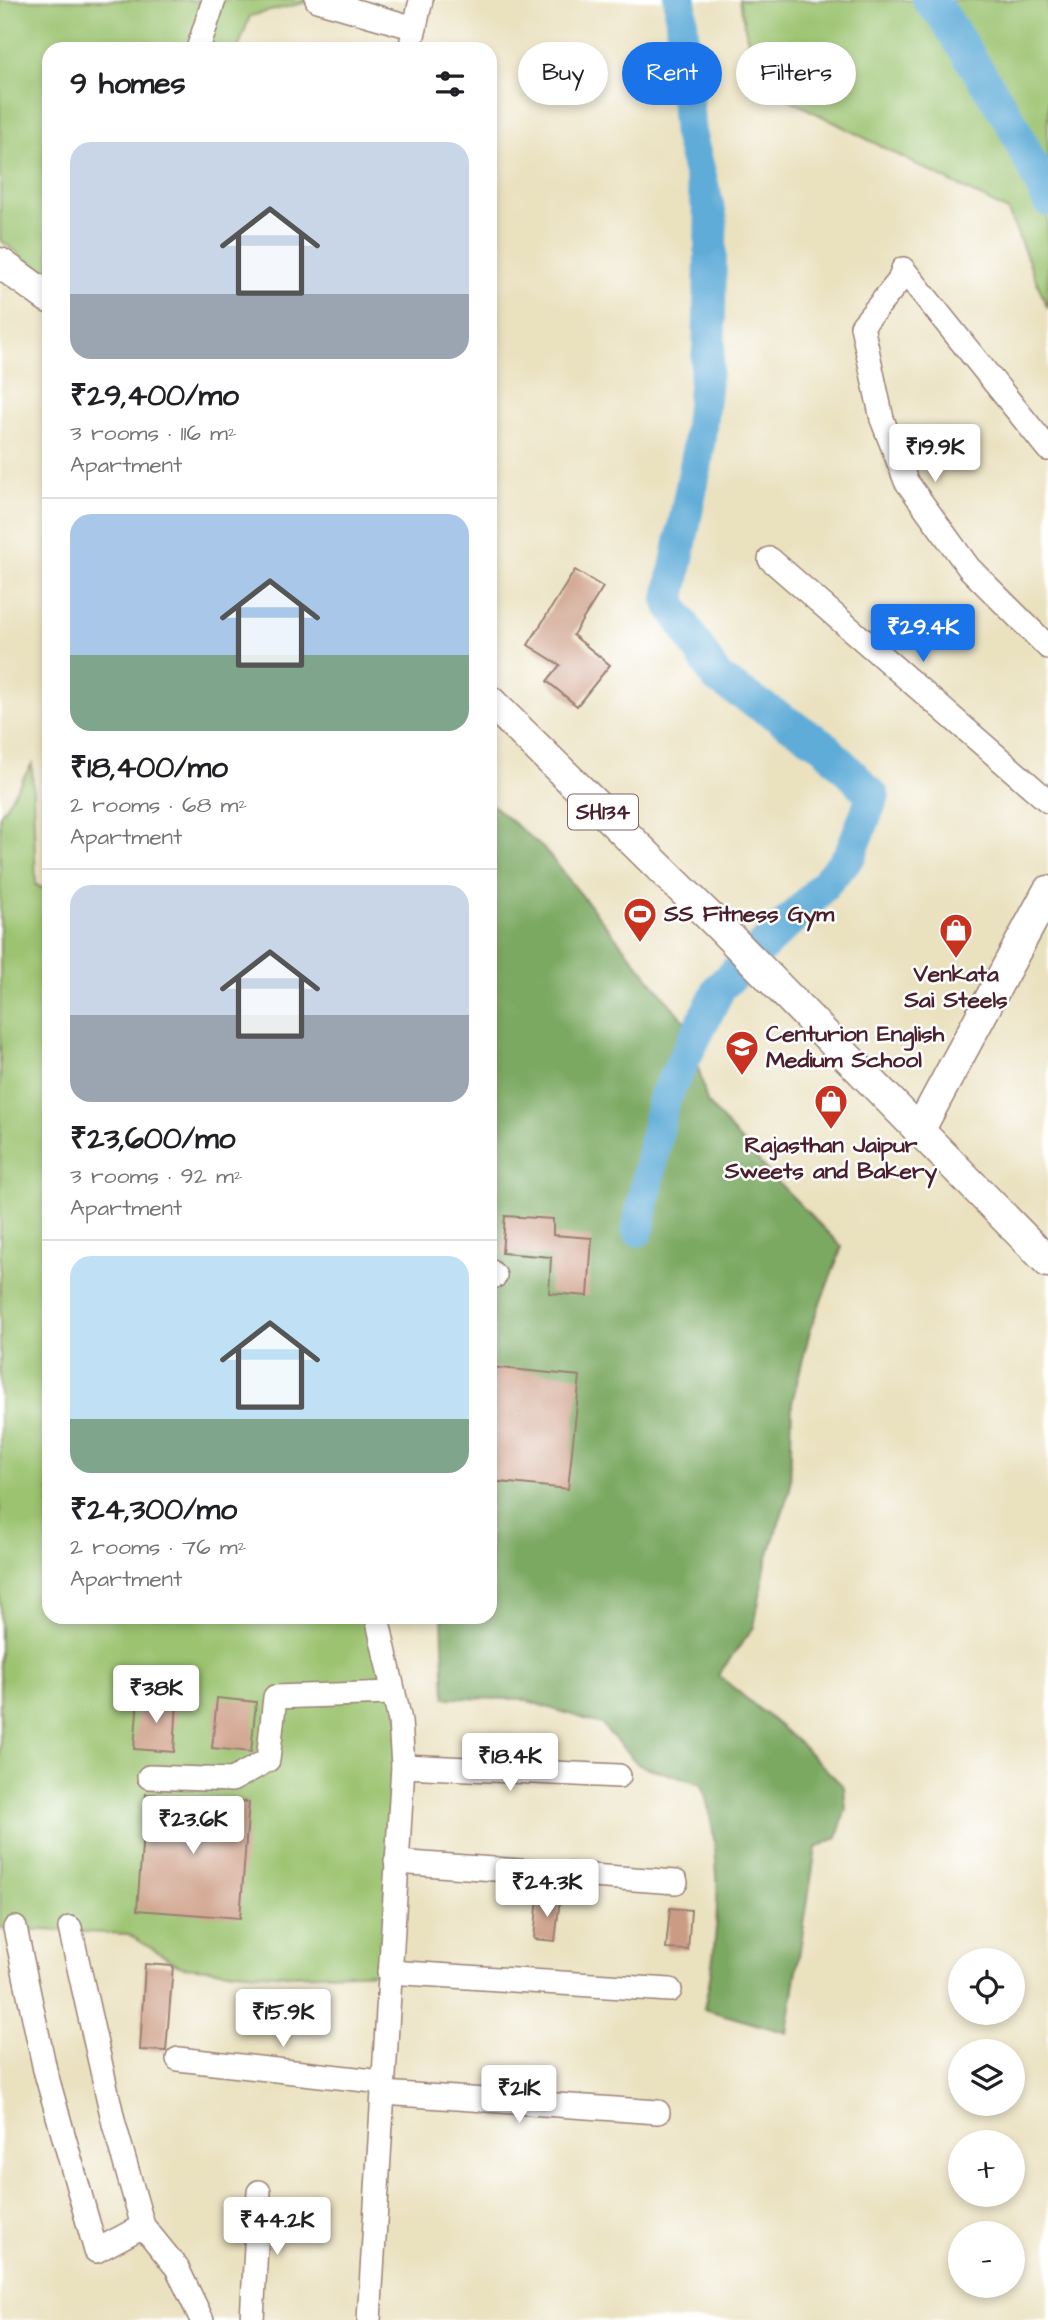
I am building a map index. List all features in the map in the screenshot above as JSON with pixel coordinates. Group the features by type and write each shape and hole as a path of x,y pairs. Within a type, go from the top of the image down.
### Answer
{"main road":[{"path":"0,263 42,293"},
{"name":"SH134","path":"497,718 716,923 1048,1262"},
{"path":"919,1131 1048,891"}],"street":[{"path":"200,42 214,0"},
{"path":"317,0 412,38 421,0"},
{"path":"1048,449 903,269 899,281 862,326 882,419 906,481 968,568 1048,647"},
{"path":"770,559 1048,801"},
{"path":"369,2320 403,1766 400,1721 378,1624"},
{"path":"149,1777 232,1780 268,1760 275,1697 392,1693"},
{"path":"403,1766 619,1776"},
{"path":"396,1862 676,1882"},
{"path":"15,1928 45,2070 96,2251 143,2227"},
{"path":"70,1928 114,2124 143,2227 177,2268 202,2320"},
{"path":"389,1972 670,1990"},
{"path":"178,2059 383,2088 659,2112"},
{"path":"252,2320 259,2192"}],"green space":[{"path":"0,0 315,0 250,16 241,42 42,42 42,271 0,240"},
{"path":"739,0 1048,0 1048,309 1008,211 800,105 856,105 856,42 748,42"},
{"path":"32,764 36,885 42,888 42,1624 379,1624 400,1721 389,1972 288,1975 182,1967 128,1934 0,1928 0,815"},
{"path":"497,809 544,849 688,1026 707,1102 767,1171 842,1247 811,1327 792,1402 790,1489 766,1563 754,1627 718,1675 793,1737 844,1787 846,1809 837,1837 816,1848 787,2033 704,2009 714,1953 717,1867 702,1784 639,1765 601,1724 521,1699 445,1698 442,1624 497,1624"}],"building":[{"path":"575,570 603,587 573,635 610,665 577,706 547,681 560,665 528,645"},
{"path":"505,1216 553,1219 553,1235 592,1238 588,1296 549,1293 551,1257 502,1253"},
{"path":"497,1368 580,1376 568,1489 497,1482"},
{"path":"138,1698 177,1700 174,1752 134,1749"},
{"path":"217,1698 256,1702 251,1752 212,1748"},
{"path":"146,1794 249,1802 240,1918 137,1910"},
{"path":"538,1897 560,1899 555,1941 534,1939"},
{"path":"670,1908 691,1910 688,1950 666,1949"},
{"path":"145,1964 173,1966 166,2051 140,2050"}],"waterway":[{"path":"638,1230 663,1101 720,987 808,903 850,855 873,796 823,745 717,678 669,601 697,459 709,345 711,219 689,131 680,0"},
{"path":"928,0 942,14 1011,122 1048,200"}],"place":[{"name":"SS Fitness Gym","path":"640,944"},
{"name":"Venkata Sai Steels","path":"956,960"},
{"name":"Centurion English Medium School","path":"742,1077"},
{"name":"Rajasthan Jaipur Sweets and Bakery","path":"831,1131"}]}
